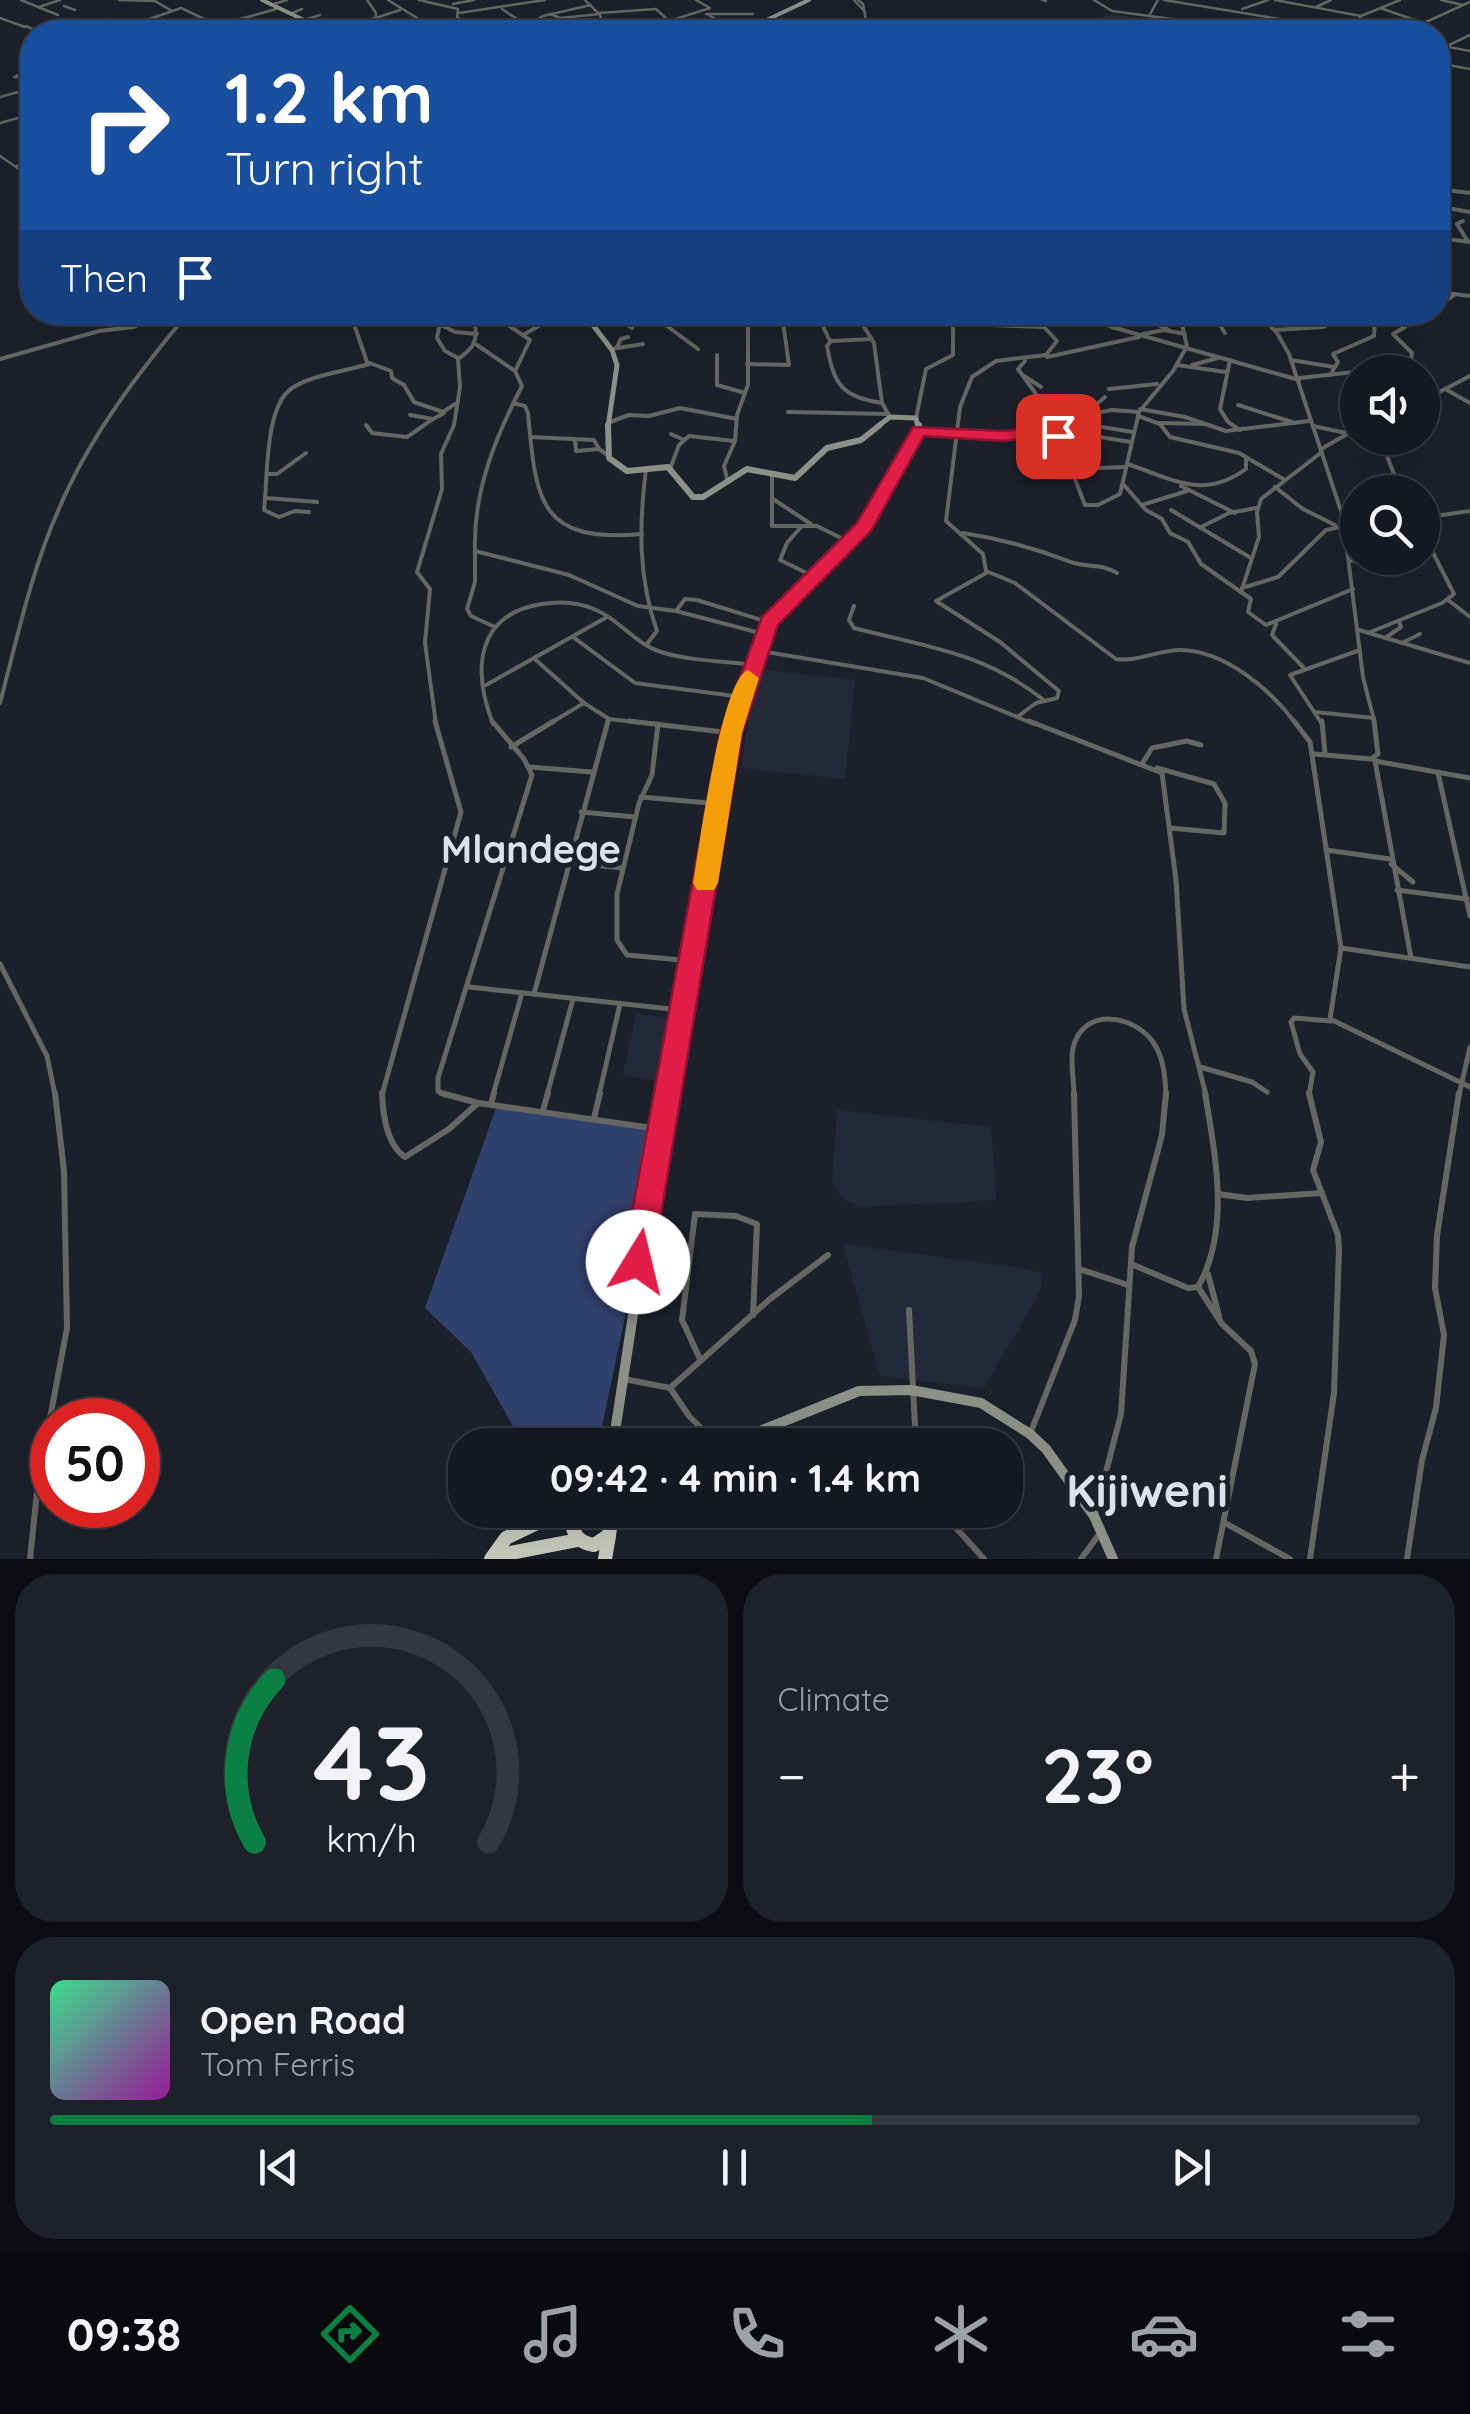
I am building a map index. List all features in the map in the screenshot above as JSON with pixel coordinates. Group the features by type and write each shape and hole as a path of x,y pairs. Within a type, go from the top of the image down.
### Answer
{"highway":[{"path":"492,1558 506,1538 527,1528"},
{"path":"605,1559 610,1528"},
{"path":"492,1558 585,1548 609,1535"}],"main road":[{"path":"262,0 297,20"},
{"path":"764,20 809,0"},
{"path":"590,325 614,348 618,386 602,452 624,470 660,466 670,469 693,497 709,494 747,469 795,478 821,451 860,440 889,416 916,418 919,431 875,512 769,622 742,696 731,733 684,1010 659,1129 615,1428"},
{"path":"766,1428 860,1392 911,1390 981,1403 1030,1434 1063,1470 1094,1516 1113,1559"}],"street":[{"path":"21,0 58,16"},
{"path":"38,8 60,0"},
{"path":"120,0 160,2 198,15 202,20"},
{"path":"235,20 287,0"},
{"path":"367,0 376,13 373,20"},
{"path":"388,0 403,1 409,12"},
{"path":"388,0 416,20"},
{"path":"419,0 466,12 544,0"},
{"path":"448,5 474,0"},
{"path":"491,9 498,0"},
{"path":"585,0 602,20"},
{"path":"686,20 710,7 696,0"},
{"path":"793,0 799,4"},
{"path":"1094,0 1108,10 1179,20"},
{"path":"1149,16 1161,0 1291,20"},
{"path":"1180,0 1185,3"},
{"path":"1239,10 1268,0"},
{"path":"1275,0 1361,16"},
{"path":"1316,7 1332,0"},
{"path":"1356,20 1400,0"},
{"path":"1446,0 1464,5"},
{"path":"160,2 172,11"},
{"path":"1431,20 1470,2"},
{"path":"531,3 542,6"},
{"path":"540,20 563,8 600,4"},
{"path":"64,6 75,10"},
{"path":"146,20 181,8"},
{"path":"290,14 302,8"},
{"path":"501,8 516,20"},
{"path":"1380,8 1415,20"},
{"path":"373,20 401,9"},
{"path":"550,14 557,18 654,9 668,20"},
{"path":"459,11 455,14 462,20"},
{"path":"705,12 753,14"},
{"path":"705,12 716,20"},
{"path":"357,14 359,20"},
{"path":"315,20 320,15"},
{"path":"0,18 11,24"},
{"path":"102,20 106,18"},
{"path":"0,26 20,25"},
{"path":"0,156 20,170"},
{"path":"1462,220 1457,224 1470,242"},
{"path":"1450,294 1470,296"},
{"path":"1450,300 1454,295"},
{"path":"0,359 100,331 138,325"},
{"path":"0,704 46,540 80,468 134,384 179,325"},
{"path":"357,325 369,364"},
{"path":"439,325 440,344 458,358 460,386 455,422 440,454 442,489 417,572 429,586 427,676 438,736 457,787 461,812 386,1064 380,1105 393,1145 405,1157 449,1129 478,1104"},
{"path":"441,325 455,332 477,334"},
{"path":"458,358 476,345 474,325"},
{"path":"509,325 529,342 515,372"},
{"path":"525,335 538,325"},
{"path":"628,325 632,328"},
{"path":"661,325 687,336 698,349"},
{"path":"727,479 724,466 735,442 745,393 748,325"},
{"path":"747,364 790,365 783,325"},
{"path":"822,325 830,341 832,375 842,382 847,394 860,401 882,403"},
{"path":"863,325 872,339 882,403 889,416"},
{"path":"916,418 926,370 949,362 954,354 953,325"},
{"path":"992,325 1044,328 1056,341 1074,351"},
{"path":"1111,325 1299,379 1411,360 1412,352 1392,334 1404,325"},
{"path":"1158,325 1172,332"},
{"path":"1019,366 1036,402 1056,407 1056,430 1086,506 1116,498 1139,413 1187,346 1182,325"},
{"path":"1220,325 1225,333"},
{"path":"1269,325 1284,344 1299,379 1340,518"},
{"path":"1274,330 1329,325"},
{"path":"1330,375 1338,362 1333,354 1374,336 1375,325"},
{"path":"531,328 544,328"},
{"path":"1284,344 1290,330"},
{"path":"988,572 983,554 946,520 961,400 974,374 996,361 1042,357 1140,335 1184,334"},
{"path":"614,348 628,337"},
{"path":"830,341 872,339"},
{"path":"1042,357 1050,353 1056,341"},
{"path":"614,348 643,344"},
{"path":"476,345 515,372 523,383 486,467 472,562 475,582 467,609 471,616 494,628"},
{"path":"717,355 717,385 745,393"},
{"path":"1019,366 1031,358"},
{"path":"1189,367 1227,359"},
{"path":"1227,359 1220,411 1240,430"},
{"path":"1007,360 1019,366"},
{"path":"1291,360 1334,368"},
{"path":"309,512 271,516 264,510 269,434 286,393 309,379 369,364 391,371 392,378 404,385 415,403 442,412 455,407"},
{"path":"1177,365 1226,372"},
{"path":"1021,376 1040,386"},
{"path":"1440,392 1470,376"},
{"path":"1109,389 1160,384"},
{"path":"1446,389 1470,403"},
{"path":"1084,416 1105,397"},
{"path":"513,403 529,409 544,503 556,520 577,531 610,536 642,534"},
{"path":"1238,406 1252,414 1274,414 1298,424"},
{"path":"366,426 372,433 407,437 455,407"},
{"path":"610,422 629,415 649,416 687,408 737,418"},
{"path":"1056,421 1112,410 1205,424 1221,430 1311,424 1340,431"},
{"path":"788,412 889,416"},
{"path":"1139,413 1158,423 1170,438 1218,446 1285,480"},
{"path":"410,415 455,422"},
{"path":"1158,423 1205,424"},
{"path":"1102,426 1133,432"},
{"path":"919,431 1013,434 1056,430 1131,442"},
{"path":"671,434 682,440 700,434 735,442"},
{"path":"1013,434 1036,444 1063,447"},
{"path":"531,437 596,441 602,452"},
{"path":"1242,590 1259,538 1259,506 1264,495 1340,439"},
{"path":"575,440 576,451 602,452"},
{"path":"670,469 682,440"},
{"path":"1032,465 1036,444"},
{"path":"268,474 277,474 306,453"},
{"path":"1141,506 1199,487 1231,483 1246,469 1246,458"},
{"path":"1073,469 1126,465 1199,487"},
{"path":"646,468 642,534 648,608 657,631 646,644"},
{"path":"772,476 770,525 812,524"},
{"path":"1122,484 1141,506 1162,518 1170,533 1188,542 1200,564 1242,590 1252,602 1248,612 1303,667"},
{"path":"1180,484 1187,492 1217,501 1236,513"},
{"path":"1274,486 1303,509 1340,524"},
{"path":"266,498 316,502"},
{"path":"773,499 849,542"},
{"path":"1200,528 1259,506"},
{"path":"1171,510 1251,558"},
{"path":"1440,516 1470,512"},
{"path":"803,525 787,543 780,560 813,576"},
{"path":"1242,590 1278,577 1298,562 1307,545 1326,530 1340,526"},
{"path":"961,533 1012,540 1074,563 1102,564 1117,573"},
{"path":"475,550 569,575 648,608 676,611 764,634"},
{"path":"1368,633 1448,600 1454,592 1440,567"},
{"path":"1017,717 1059,696 1052,683 986,632 937,602 942,594 988,572 1015,583 1119,660 1189,650 1231,666 1277,698 1306,736 1313,754 1342,948 1330,1009 1332,1021"},
{"path":"1351,575 1360,650 1379,748 1371,760"},
{"path":"1263,624 1276,624 1353,589"},
{"path":"676,611 685,600 698,600 769,622"},
{"path":"1448,600 1470,618"},
{"path":"659,1129 478,1104 441,1095 437,1087 532,775 530,767 490,718 483,648 494,628 525,608 576,604 608,617 659,652 753,665"},
{"path":"854,606 849,620 854,628 956,650 1017,678 1045,701"},
{"path":"486,685 608,617"},
{"path":"1385,638 1400,627 1399,621"},
{"path":"1272,634 1276,624"},
{"path":"1359,630 1470,664"},
{"path":"1402,643 1420,634"},
{"path":"573,637 635,683 742,696"},
{"path":"1325,754 1325,731 1290,678 1303,667 1360,650"},
{"path":"757,651 924,678 1084,745 1214,785 1222,794 1227,821 1224,833 1170,828"},
{"path":"536,660 584,703 610,718 731,733"},
{"path":"511,748 584,703"},
{"path":"1315,712 1334,710 1374,718"},
{"path":"534,994 591,772 610,718"},
{"path":"658,724 652,775 641,797 622,868 616,910 620,950 626,955 692,961"},
{"path":"1142,764 1152,748 1187,742 1200,745"},
{"path":"1313,754 1470,778"},
{"path":"1371,760 1410,958"},
{"path":"530,767 591,772"},
{"path":"1157,768 1163,776 1170,828 1184,1009 1215,1150 1218,1194 1206,1271 1198,1287"},
{"path":"1438,772 1470,916"},
{"path":"641,797 720,804"},
{"path":"581,812 635,817"},
{"path":"1326,850 1390,862 1414,882"},
{"path":"508,857 622,868"},
{"path":"1396,890 1467,894"},
{"path":"1342,948 1470,968"},
{"path":"0,964 8,986 48,1056 60,1118 64,1171 67,1328 38,1482 30,1559"},
{"path":"469,987 684,1010"},
{"path":"491,1104 522,992"},
{"path":"543,1110 573,999"},
{"path":"594,1118 620,1004"},
{"path":"1030,1434 1075,1320 1079,1268 1072,1046 1079,1031 1092,1020 1122,1018 1147,1033 1165,1070 1164,1139 1144,1192 1131,1264 1122,1410 1094,1516"},
{"path":"1310,1559 1334,1393 1339,1250 1338,1234 1314,1170 1322,1142 1308,1098 1313,1072 1300,1054 1291,1022 1294,1018 1332,1021 1466,1085"},
{"path":"1407,1559 1444,1335 1435,1288 1437,1235 1451,1129 1466,1085 1470,1047"},
{"path":"1200,1068 1252,1082 1266,1092"},
{"path":"1218,1194 1247,1198 1322,1192"},
{"path":"700,1359 682,1320 695,1214 736,1216 757,1224 753,1315"},
{"path":"670,1388 828,1255"},
{"path":"1131,1264 1188,1288 1198,1287"},
{"path":"1079,1268 1129,1285"},
{"path":"1206,1271 1219,1320"},
{"path":"1198,1287 1219,1320 1248,1347 1255,1364 1216,1559"},
{"path":"910,1310 914,1428"},
{"path":"620,1378 670,1388 702,1428"},
{"path":"1225,1523 1290,1559"},
{"path":"956,1528 984,1559"},
{"path":"1081,1559 1101,1532"}],"shaded area":[{"path":"1104,13 1158,20 1103,20"},
{"path":"756,669 855,680 845,779 741,768"},
{"path":"636,1014 684,1019 674,1084 623,1075"},
{"path":"496,1108 664,1132 602,1428 514,1428 471,1352 425,1308"},
{"path":"837,1110 991,1127 996,1200 859,1207 842,1198 832,1181"},
{"path":"843,1244 1022,1268 1042,1274 1040,1292 984,1388 880,1376"}],"slow traffic":[{"path":"706,883 731,733 748,678"}],"district":[{"name":"Mlandege","path":"531,850"},
{"name":"Kijiweni","path":"1147,1491"}],"route":[{"path":"638,1262 731,733 769,622 865,526 919,431 1004,436 1056,429 1058,436"}]}
